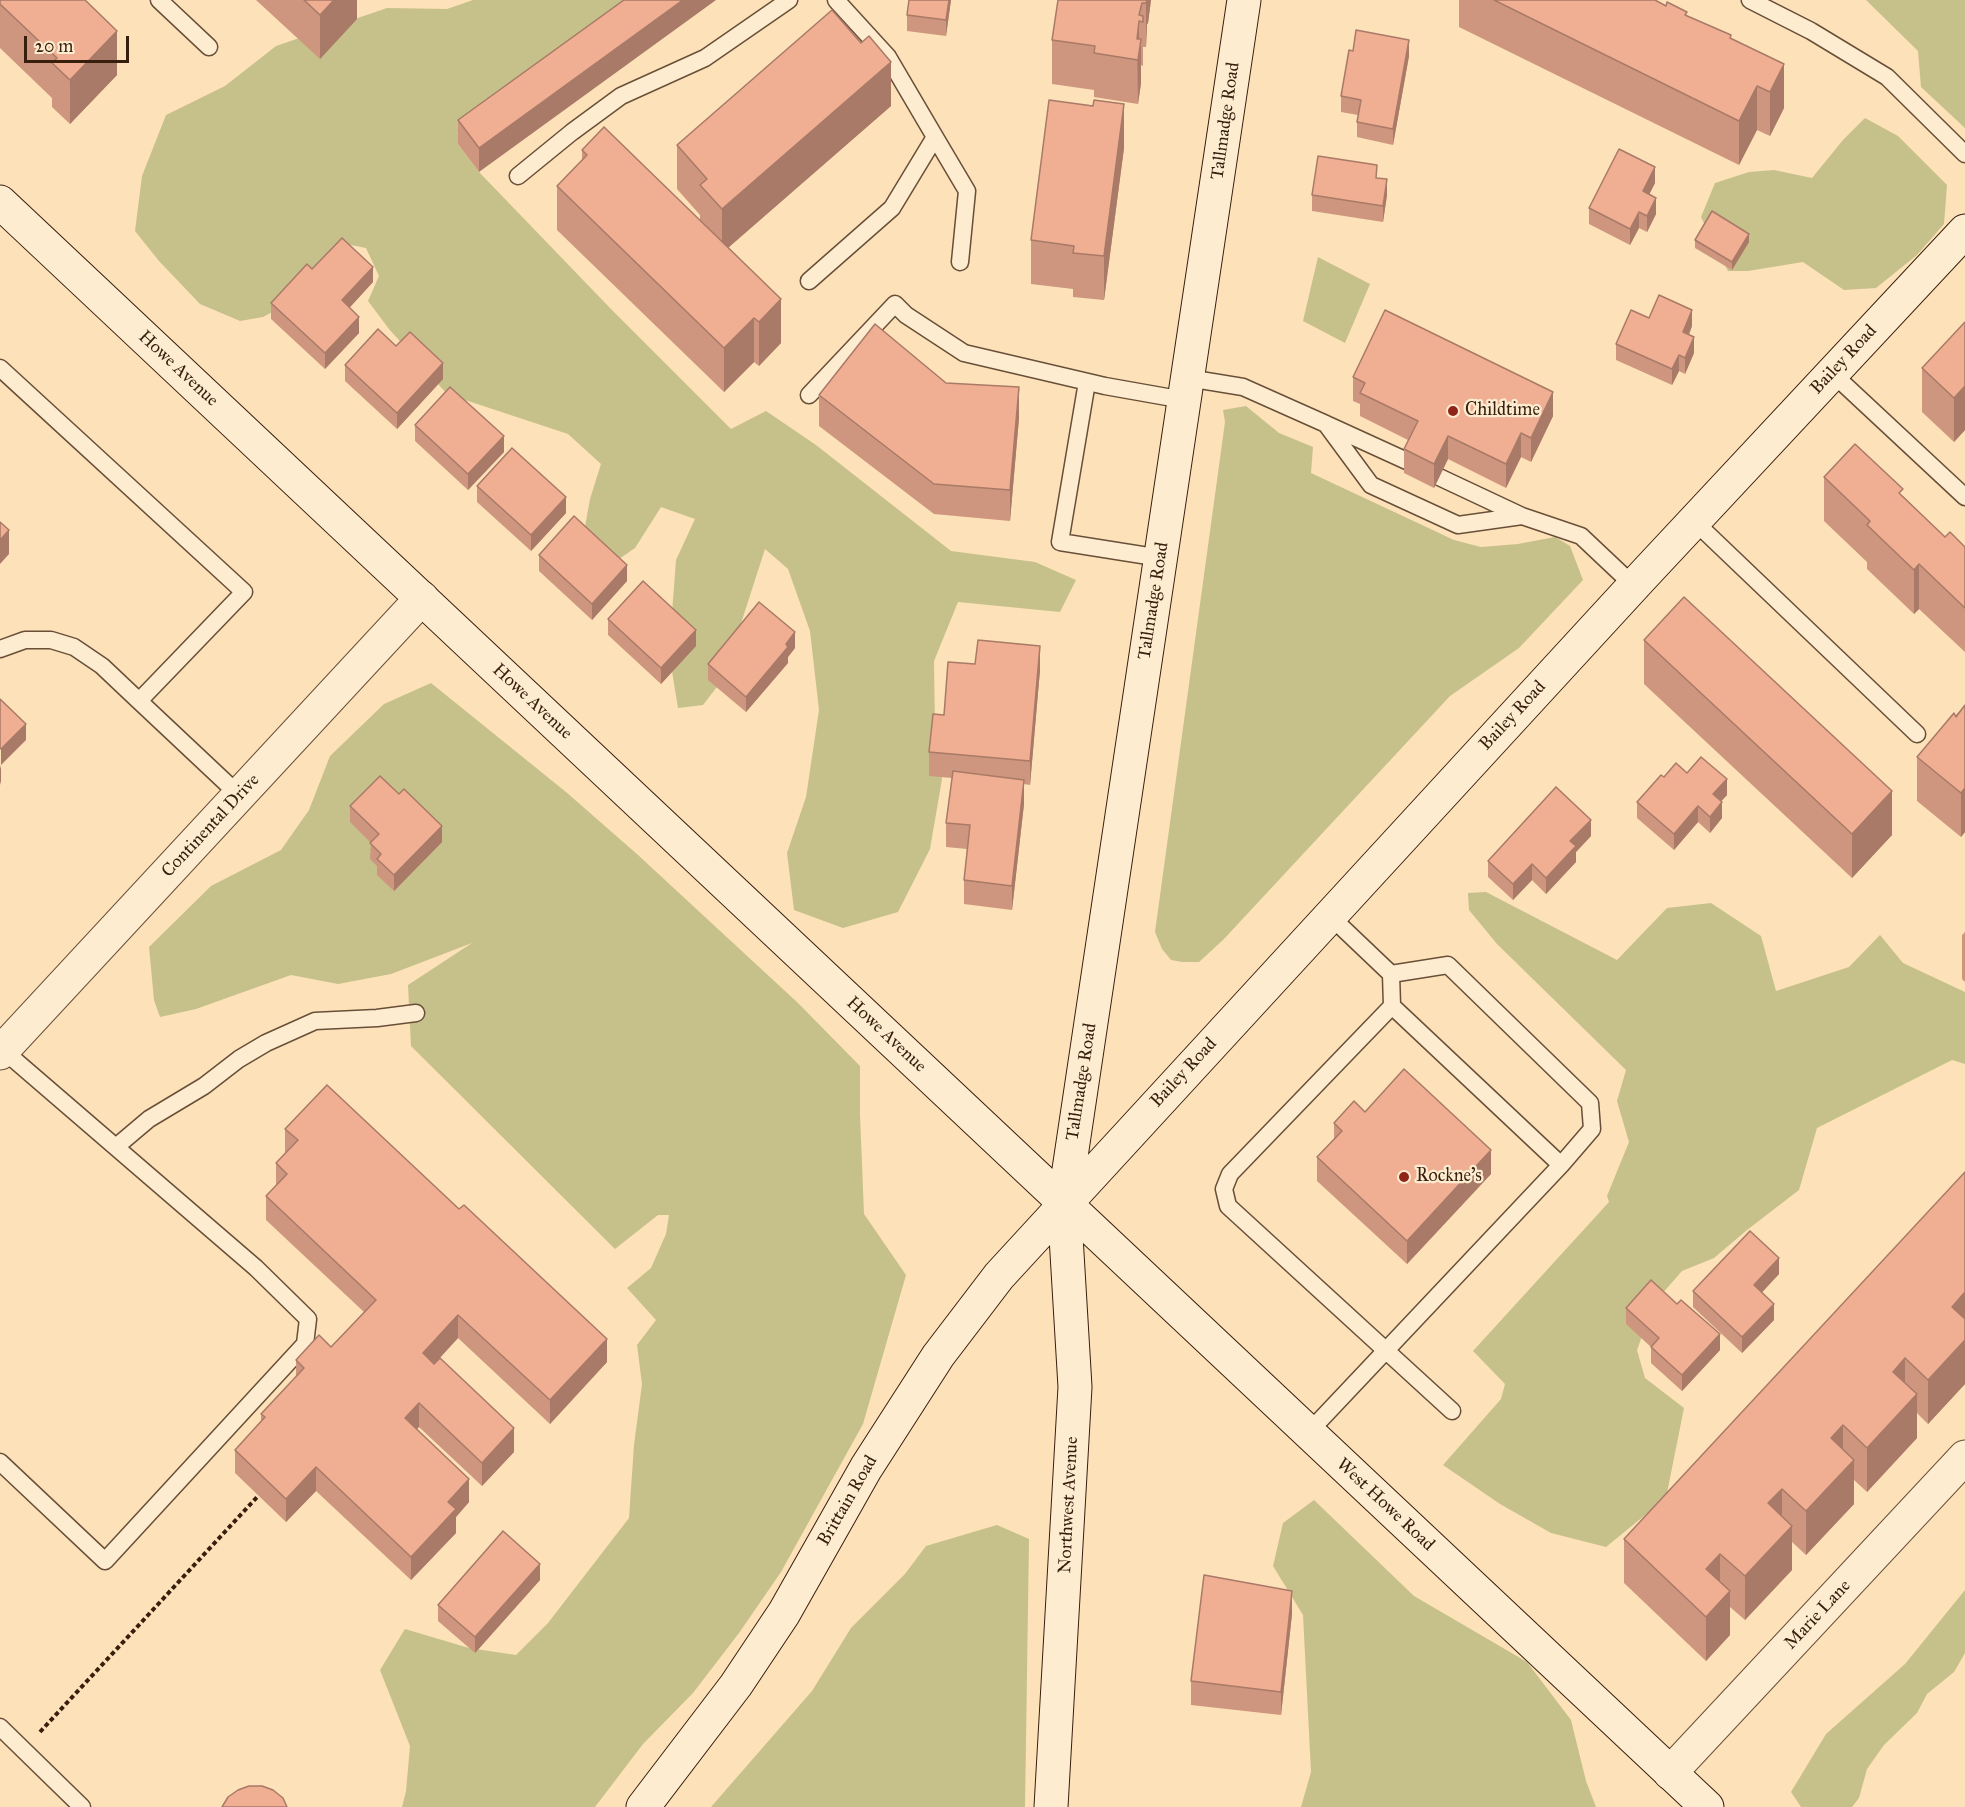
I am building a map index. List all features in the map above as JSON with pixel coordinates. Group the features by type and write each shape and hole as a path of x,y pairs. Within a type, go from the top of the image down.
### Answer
{"street":[{"name":"Tallmadge Road","path":"1064,1203 1244,0"},
{"name":"Howe Avenue","path":"0,202 1064,1203"},
{"name":"Bailey Road","path":"1064,1203 1694,520 1965,231"},
{"name":"Continental Drive","path":"2,1052 422,598"},
{"name":"West Howe Road","path":"1064,1203 1707,1807"},
{"name":"Brittain Road","path":"643,1807 756,1656 784,1613 866,1468 938,1356 999,1276 1064,1203"},
{"name":"Northwest Avenue","path":"1051,1807 1075,1387 1064,1203"},
{"name":"Marie Lane","path":"1670,1773 1965,1457"}],"lane":[{"path":"159,0 209,47"},
{"path":"518,176 621,96 705,58 774,5 789,0"},
{"path":"836,0 888,57 967,191 960,262"},
{"path":"1750,0 1811,31 1887,77 1965,154"},
{"path":"809,281 892,208 935,137"},
{"path":"809,395 895,304 906,315 964,353 1087,382 1186,389 1243,387 1409,462"},
{"path":"0,368 244,592 139,701"},
{"path":"1832,373 1965,497"},
{"path":"1087,382 1060,542 1161,558"},
{"path":"1326,424 1371,485 1458,525 1522,516"},
{"path":"1439,477 1522,516 1581,536 1634,586"},
{"path":"1694,520 1917,734"},
{"path":"0,649 25,640 51,640 74,647 102,666 239,795"},
{"path":"1329,915 1391,974 1392,1006 1561,1165"},
{"path":"1308,1433 1561,1165 1592,1129 1590,1103 1448,965 1391,974"},
{"path":"1392,1006 1230,1174 1224,1189 1228,1206 1452,1411"},
{"path":"117,1146 149,1119 204,1086 238,1059 266,1043 315,1021 377,1018 416,1012"},
{"path":"0,1462 105,1561 305,1344 308,1319 256,1268 117,1146 2,1052"},
{"path":"0,1727 82,1807"}],"path":[{"path":"24,1750 258,1496"}],"shaded area":[{"path":"473,0 657,0 458,144 479,172 731,429 766,411 816,445 951,551 1035,562 1076,580 1060,612 958,602 934,661 935,729 942,779 930,849 898,912 843,928 794,910 787,853 806,797 819,710 810,631 788,569 765,549 723,679 703,705 678,708 669,653 676,560 695,519 661,507 635,548 609,566 582,543 590,499 601,464 568,434 447,394 389,329 368,301 379,276 366,248 341,243 297,299 263,317 240,321 200,304 159,261 135,231 142,176 166,115 225,86 276,46 387,8 447,9"},
{"path":"1866,0 1965,0 1965,128 1921,87 1918,51"},
{"path":"1865,118 1898,136 1947,185 1944,224 1917,255 1876,288 1844,290 1803,262 1748,271 1728,271 1701,217 1715,183 1749,172 1774,170 1812,178 1843,140"},
{"path":"1318,257 1370,284 1345,343 1303,321"},
{"path":"1246,406 1279,433 1313,447 1311,473 1454,540 1481,547 1518,544 1555,537 1570,546 1583,580 1519,648 1450,696 1223,940 1199,962 1182,962 1171,960 1162,949 1155,932 1225,422 1223,410"},
{"path":"431,683 566,792 638,855 798,1003 860,1066 864,1214 906,1275 863,1424 781,1572 739,1633 693,1693 643,1744 595,1807 402,1807 406,1791 410,1746 380,1670 405,1629 469,1648 516,1655 548,1623 629,1518 634,1445 642,1384 637,1345 656,1320 627,1288 651,1268 666,1234 669,1215 658,1215 615,1249 411,1046 408,985 472,943 391,974 338,984 291,975 196,1009 160,1017 154,1000 149,947 211,886 281,850 309,810 330,756 384,704"},
{"path":"1486,892 1617,960 1667,908 1711,903 1761,936 1776,991 1849,967 1880,935 1903,963 1965,992 1965,1064 1952,1060 1817,1128 1799,1190 1714,1258 1682,1271 1654,1303 1637,1350 1645,1378 1684,1408 1666,1498 1606,1547 1551,1533 1500,1504 1443,1465 1501,1399 1505,1384 1473,1351 1609,1202 1607,1196 1629,1142 1617,1101 1626,1070 1497,944 1469,910 1468,893"},
{"path":"1314,1500 1414,1596 1527,1662 1571,1720 1586,1781 1596,1807 1301,1807 1311,1772 1303,1615 1273,1566 1283,1523"},
{"path":"997,1525 1029,1539 1025,1807 711,1807 812,1691 851,1628 905,1574 926,1546"},
{"path":"1965,1590 1965,1653 1954,1672 1927,1694 1917,1713 1884,1745 1867,1769 1859,1798 1852,1807 1801,1807 1791,1792 1826,1734 1905,1664"}],"building":[{"path":"0,0 85,0 117,31 70,80 52,63 57,58 0,4"},
{"path":"304,0 334,0 320,15"},
{"path":"624,0 683,0 479,148 458,120"},
{"path":"909,0 949,0 946,20 907,15"},
{"path":"1058,0 1147,0 1146,3 1142,3 1139,15 1143,16 1143,22 1139,21 1137,39 1141,39 1138,60 1094,53 1095,46 1052,40"},
{"path":"1494,0 1655,0 1666,6 1667,2 1687,12 1685,15 1731,35 1730,38 1784,64 1770,92 1757,86 1739,121"},
{"path":"832,10 861,43 869,36 891,62 722,209 700,185 707,179 677,145"},
{"path":"1356,30 1409,40 1393,129 1357,122 1361,100 1341,96 1349,50 1353,51"},
{"path":"1049,100 1093,106 1094,100 1124,104 1104,256 1073,253 1074,246 1031,240"},
{"path":"604,127 781,299 759,322 754,318 724,348 557,186 587,155 582,150"},
{"path":"1619,149 1655,167 1643,191 1656,198 1647,216 1639,212 1630,229 1589,208"},
{"path":"1318,156 1377,165 1376,178 1387,179 1383,206 1312,195"},
{"path":"1712,211 1749,234 1732,262 1695,240"},
{"path":"342,238 373,267 342,300 359,317 325,353 271,303 307,264 312,269"},
{"path":"1659,295 1692,310 1683,332 1694,337 1685,358 1679,355 1672,369 1616,344 1631,310 1649,318"},
{"name":"Childtime","path":"1385,310 1553,392 1531,438 1521,433 1506,464 1448,436 1434,464 1404,449 1418,421 1360,393 1365,383 1353,377"},
{"path":"1965,322 1965,386 1954,398 1922,368"},
{"path":"875,324 946,383 1019,387 1010,490 934,484 819,395"},
{"path":"378,329 396,346 410,332 443,363 397,413 345,365"},
{"path":"450,387 504,436 468,474 415,425"},
{"path":"1855,444 1903,489 1899,493 1945,537 1950,532 1965,547 1965,608 1919,564 1914,570 1867,525 1870,521 1824,477"},
{"path":"512,448 566,497 531,535 477,486"},
{"path":"574,516 627,565 592,604 539,555"},
{"path":"0,522 9,530 0,540"},
{"path":"643,581 696,630 661,668 608,619"},
{"path":"1684,597 1892,791 1852,834 1644,640"},
{"path":"759,602 795,632 786,644 788,647 746,697 708,664"},
{"path":"978,640 1040,646 1030,761 929,752 933,714 944,715 948,662 975,664"},
{"path":"0,699 26,724 1,749 0,748"},
{"path":"1965,705 1965,788 1961,793 1917,757 1954,713 1956,717"},
{"path":"1701,757 1727,779 1713,794 1722,802 1710,817 1698,806 1674,834 1637,802 1661,775 1664,777 1676,763 1687,773"},
{"path":"953,771 1024,780 1012,886 964,880 970,825 946,823"},
{"path":"380,776 399,794 404,789 442,826 394,875 377,859 381,854 370,843 379,834 350,806"},
{"path":"1556,787 1591,820 1570,841 1576,846 1546,878 1532,864 1513,884 1488,861"},
{"name":"Rockne's","path":"1404,1069 1491,1150 1407,1241 1317,1157 1342,1131 1334,1123 1354,1101 1365,1112"},
{"path":"327,1085 459,1209 464,1205 607,1339 550,1400 458,1315 423,1353 434,1364 440,1358 514,1428 482,1463 419,1403 405,1418 469,1479 448,1502 456,1509 411,1557 316,1467 286,1499 235,1450 265,1417 261,1414 304,1368 296,1360 319,1335 331,1347 376,1300 266,1196 287,1174 276,1163 298,1140 285,1129"},
{"path":"1965,1172 1965,1292 1952,1307 1965,1319 1965,1340 1928,1380 1905,1358 1893,1372 1917,1394 1867,1448 1843,1425 1831,1438 1854,1460 1806,1511 1782,1489 1768,1503 1792,1526 1745,1576 1720,1554 1706,1569 1730,1591 1706,1617 1624,1539"},
{"path":"1750,1231 1779,1258 1754,1285 1774,1304 1742,1337 1693,1291"},
{"path":"1651,1280 1677,1304 1681,1300 1720,1334 1682,1375 1651,1347 1659,1338 1626,1308"},
{"path":"503,1531 540,1564 475,1637 438,1605"},
{"path":"1204,1575 1292,1591 1281,1692 1191,1681"},
{"path":"249,1786 262,1786 273,1790 283,1798 287,1807 222,1807 228,1797"}],"place":[{"name":"Childtime","path":"1453,411"},
{"name":"Rockne's","path":"1404,1177"}]}
